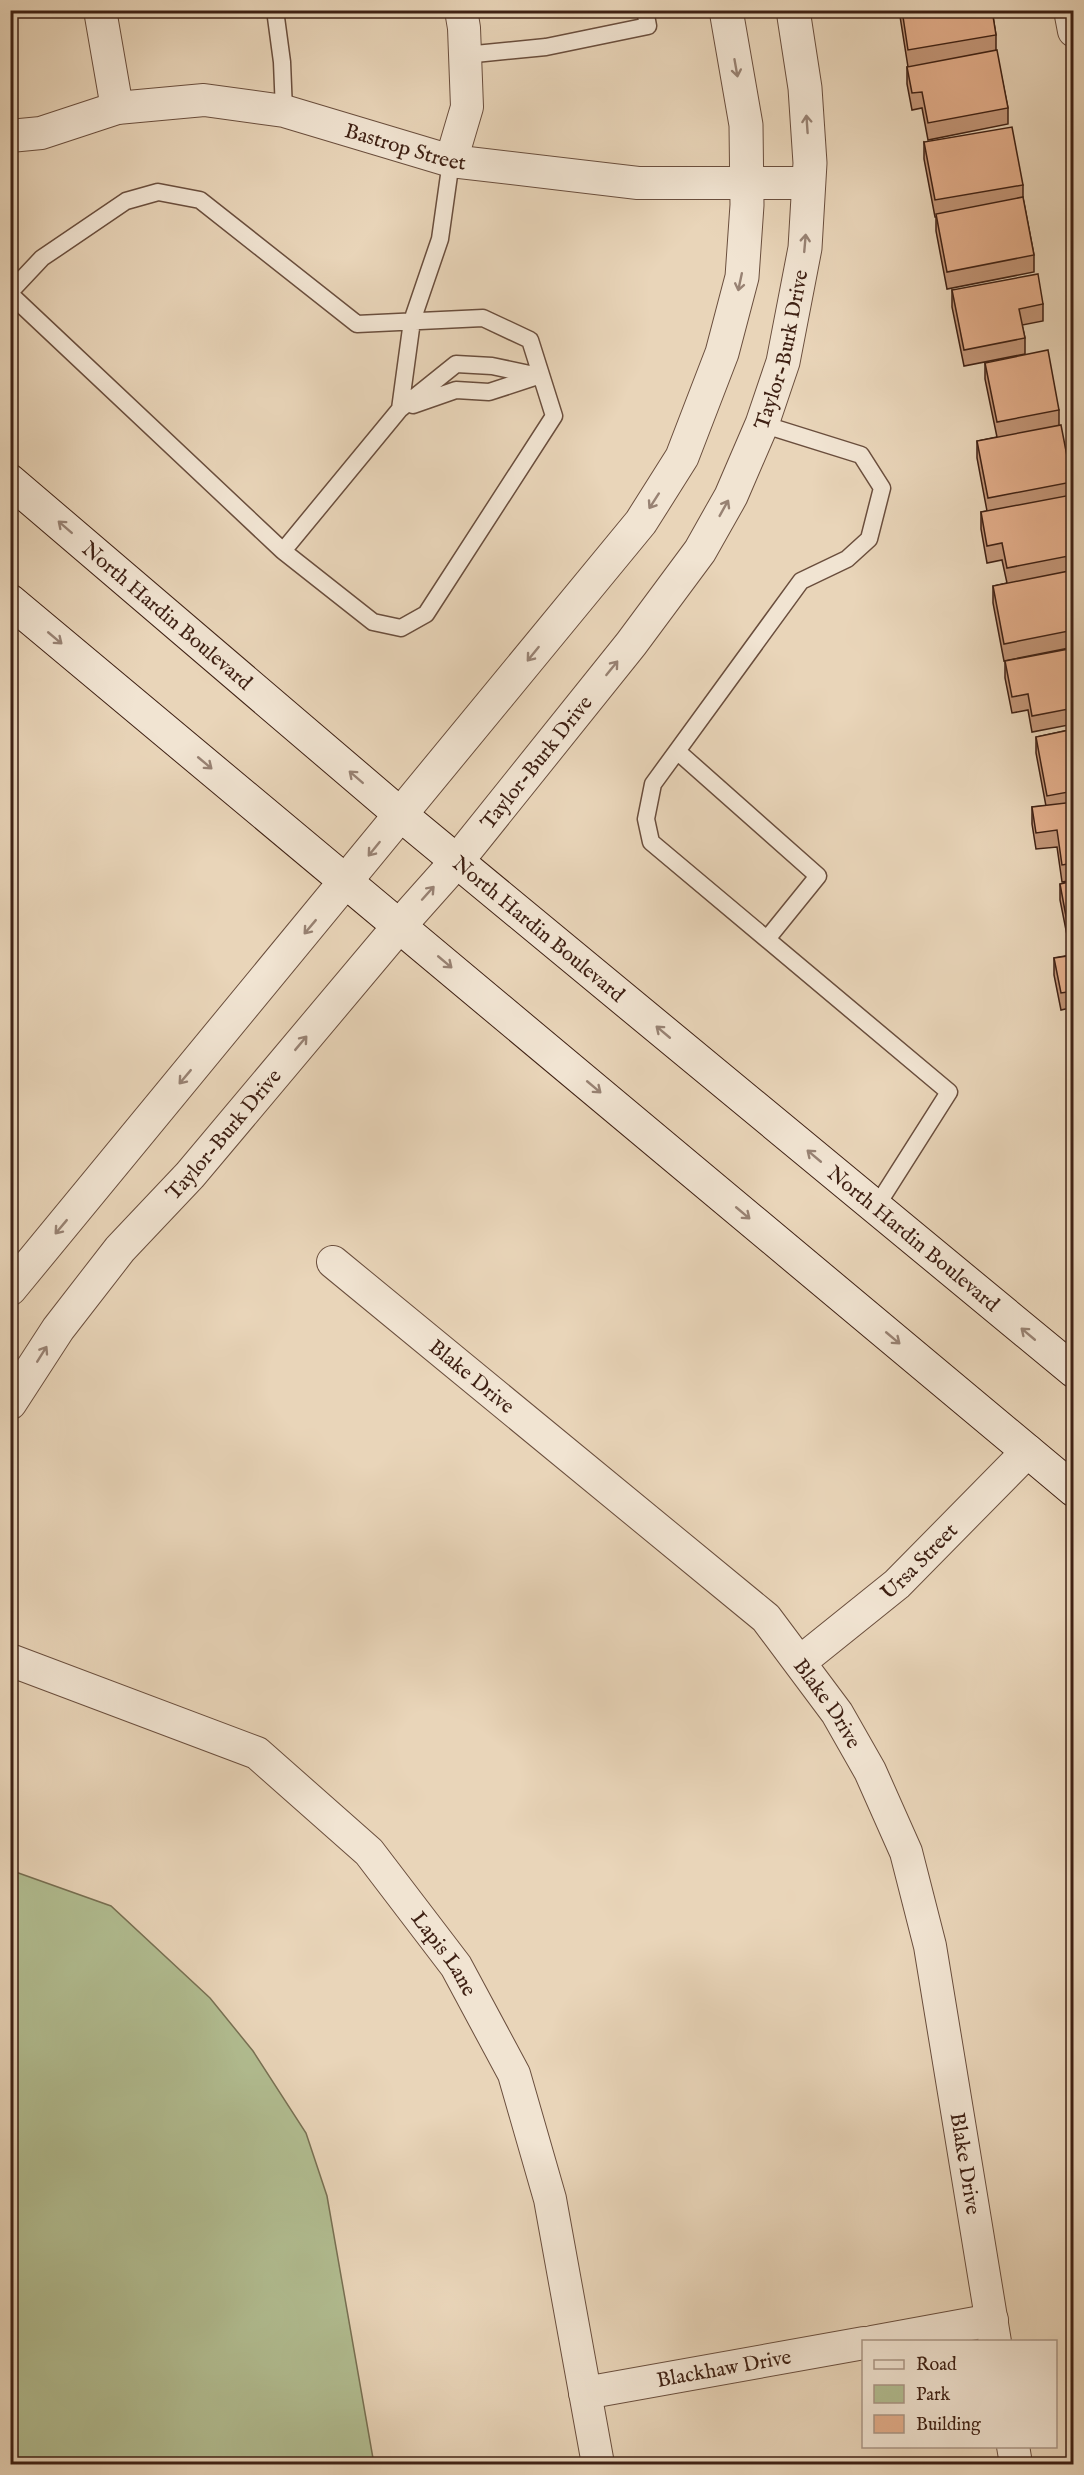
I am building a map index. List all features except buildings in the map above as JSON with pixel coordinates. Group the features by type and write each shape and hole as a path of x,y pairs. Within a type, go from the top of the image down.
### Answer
{"street":[{"path":"100,10 117,108"},
{"path":"452,161 467,107 461,10"},
{"path":"10,1289 641,522 682,458 722,353 742,277 747,182 746,125 726,10"},
{"name":"Taylor-Burk Drive","path":"10,1403 58,1329 120,1249 190,1175 400,924 457,861 632,644 700,551 731,496 762,424 783,362 806,248 810,163 805,88 793,10"},
{"path":"1070,10 1074,31"},
{"name":"Bastrop Street","path":"10,136 41,133 117,108 204,100 284,111 452,161 638,183 809,183"},
{"name":"North Hardin Boulevard","path":"10,481 401,815 1074,1371"},
{"path":"10,601 400,924 1074,1490"},
{"name":"Blake Drive","path":"333,1262 766,1618 837,1713 870,1771 906,1852 930,1946 994,2331"},
{"name":"Ursa Street","path":"800,1662 897,1584 1028,1451"},
{"name":"Lapis Lane","path":"10,1660 257,1753 369,1852 456,1966 514,2074 550,2199 598,2464"},
{"path":"894,2340 994,2331"},
{"name":"Blackhaw Drive","path":"585,2393 862,2343"},
{"path":"1013,2448 1016,2464"}],"lane":[{"path":"275,10 282,62 284,111"},
{"path":"465,55 546,48 648,27 645,10"},
{"path":"400,410 412,321 440,239 452,161"},
{"path":"158,192 200,200 357,324 412,321 483,318 530,340 539,376 554,417 426,614 401,628 373,622 283,551 10,293 42,258 52,251 126,201 158,192"},
{"path":"283,551 400,410 456,364 492,366 539,376"},
{"path":"400,410 456,390 489,392 539,376"},
{"path":"762,424 861,455 882,488 871,529 868,539 847,559 801,581 653,784 646,819 651,842 949,1092 876,1207"},
{"path":"677,751 818,876 767,939"}],"green space":[{"path":"10,1870 111,1906 210,1998 253,2051 306,2133 327,2196 374,2464 11,2464"}]}
